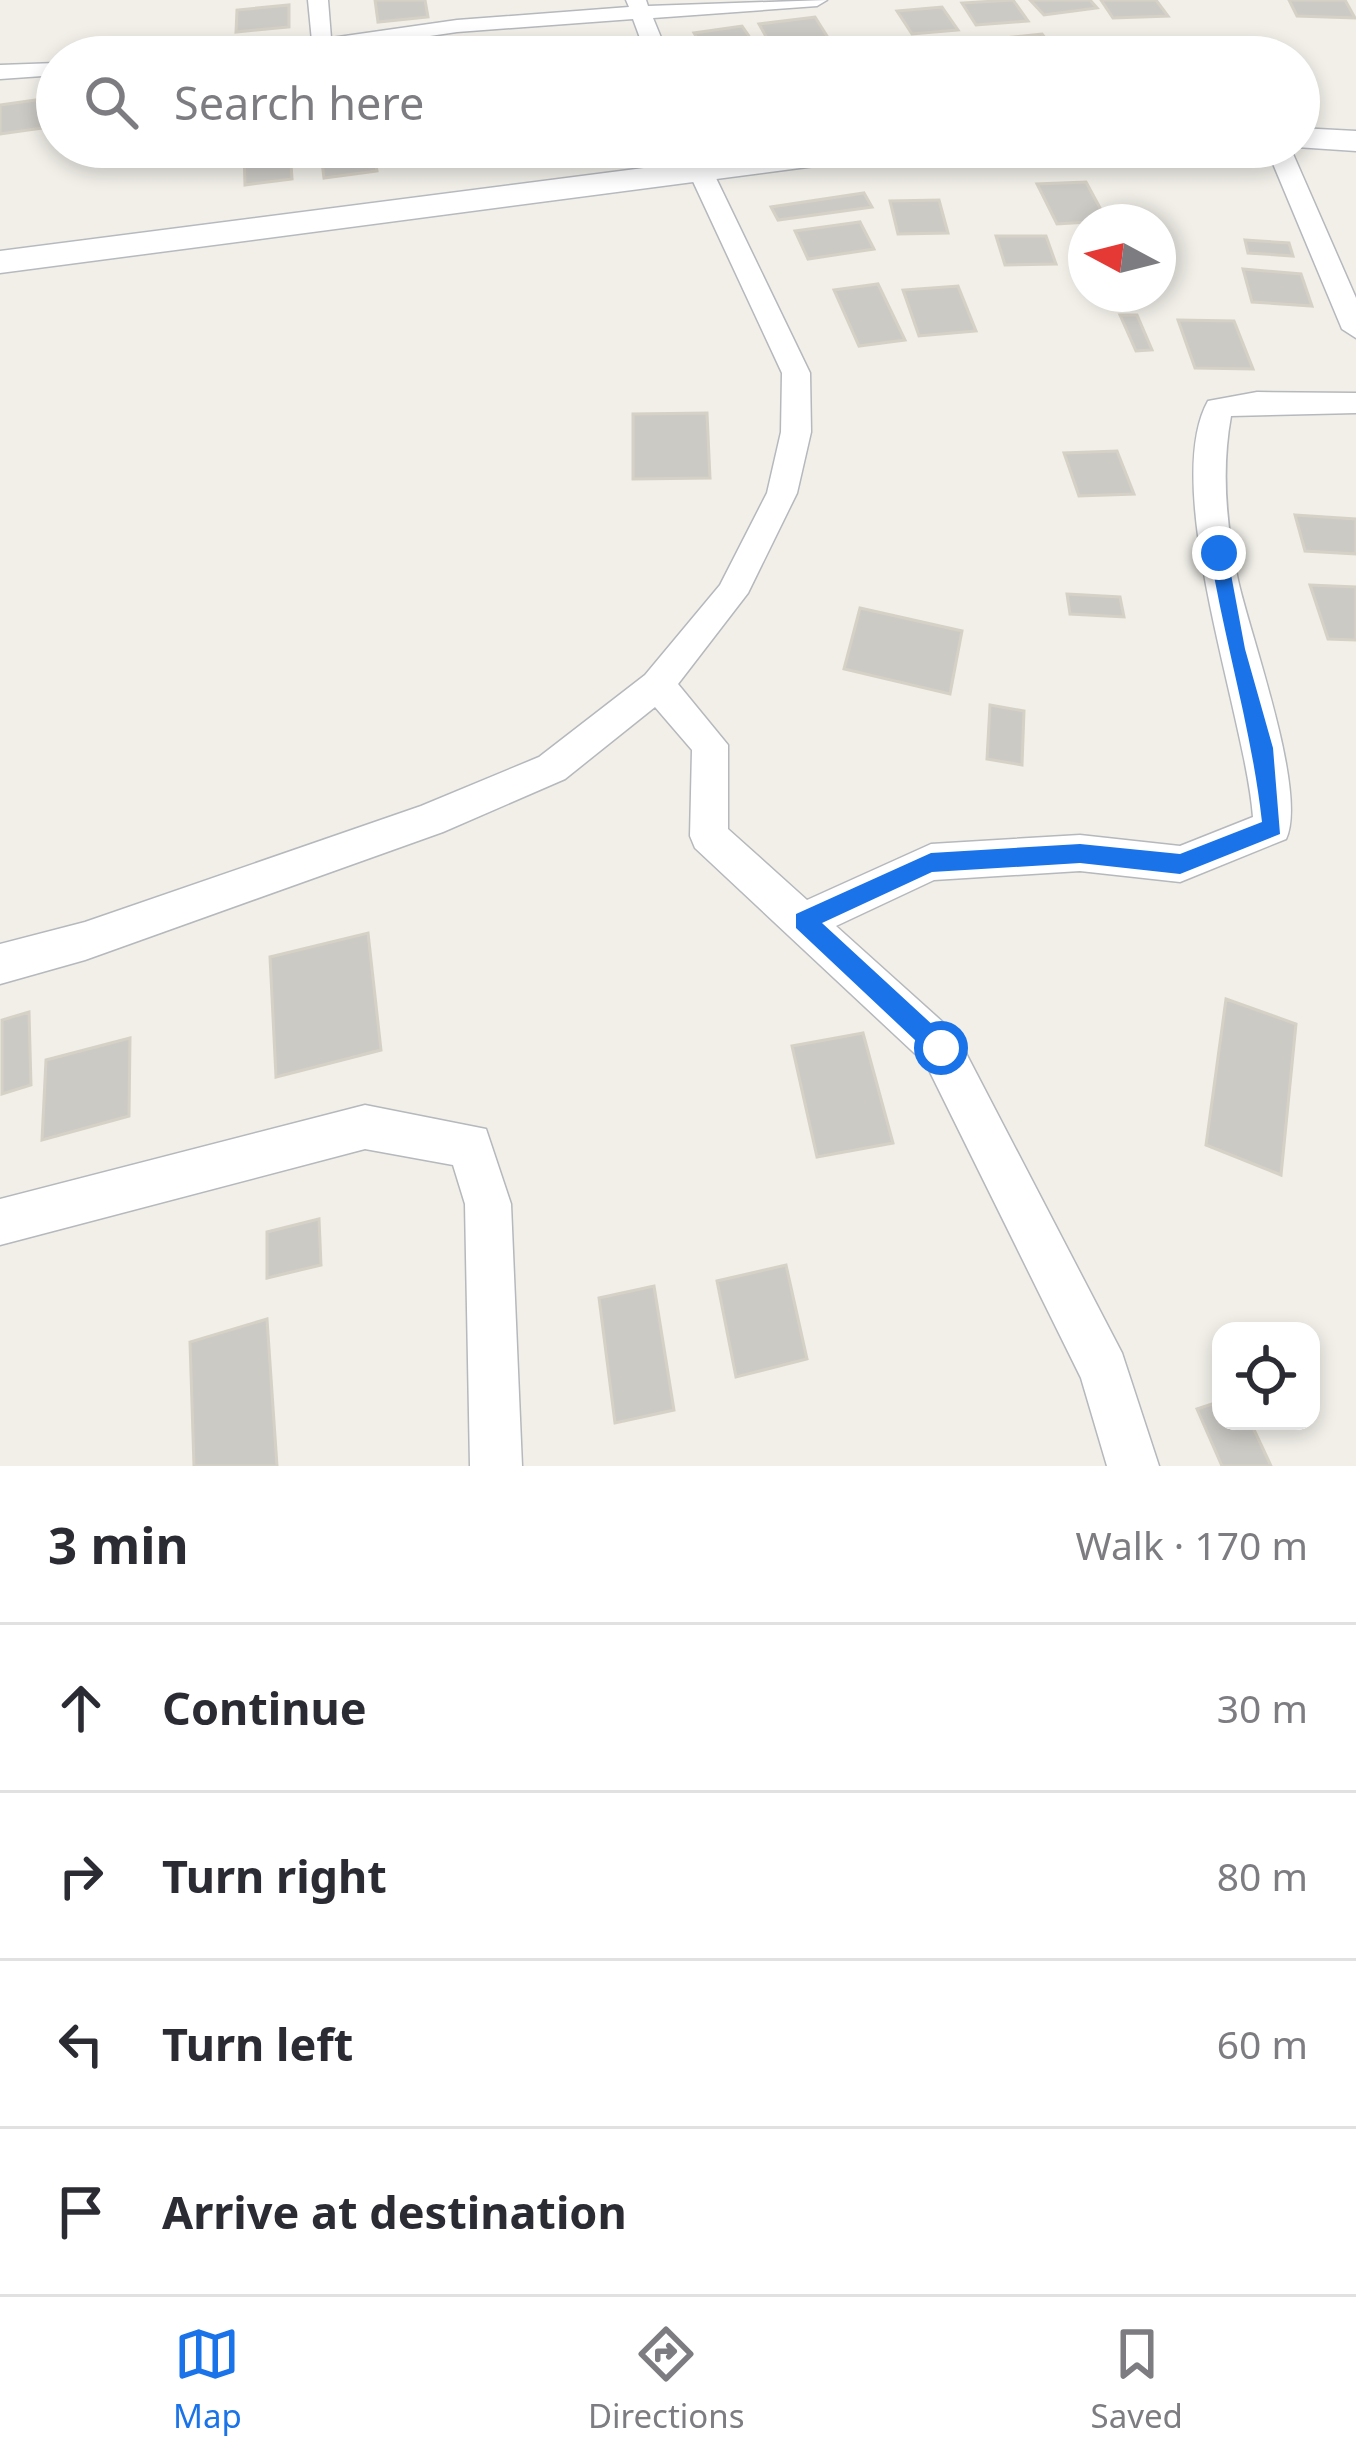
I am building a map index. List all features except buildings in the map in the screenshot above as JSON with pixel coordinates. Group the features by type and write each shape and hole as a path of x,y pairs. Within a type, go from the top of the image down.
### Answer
{"street":[{"path":"318,0 320,36"},
{"path":"394,36 638,6 817,0"},
{"path":"638,6 650,36"},
{"path":"0,72 36,70"},
{"path":"1320,139 1356,141"},
{"path":"0,262 639,168"},
{"path":"0,964 85,941 430,820 553,768 657,685 732,593 782,493 796,431 796,374 697,168"},
{"path":"1288,168 1356,329"},
{"path":"804,921 931,862 1080,853 1180,864 1273,827 1264,748 1235,649 1208,442 1217,407 1257,402 1356,403"},
{"path":"657,685 710,745 709,836 941,1048 1105,1371 1133,1466"},
{"path":"0,1222 365,1127 470,1145 488,1204 496,1466"}],"route":[{"path":"941,1048 804,921 931,862 1080,853 1180,864 1273,827 1264,748 1235,649 1219,553"}]}
